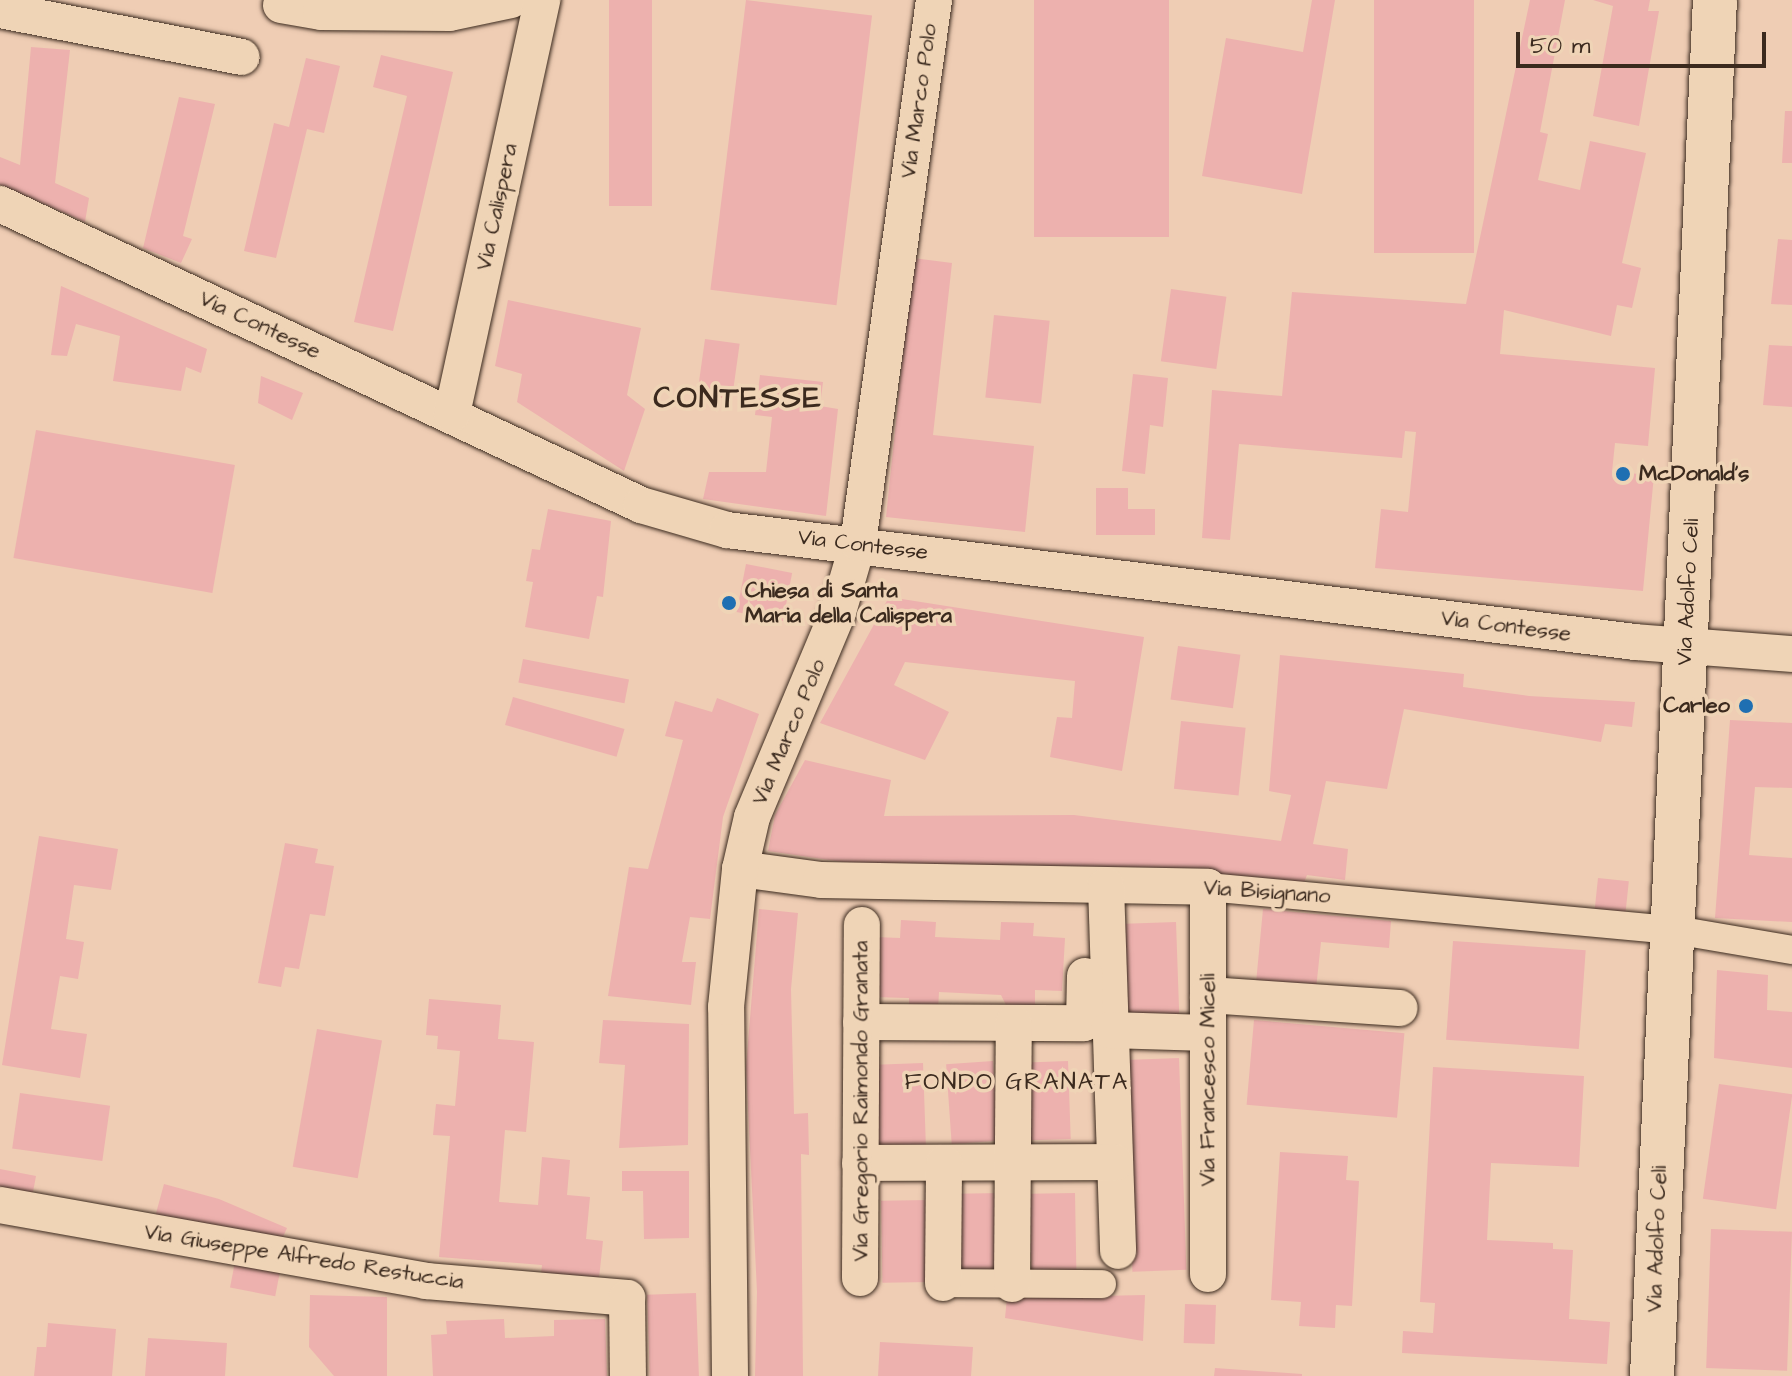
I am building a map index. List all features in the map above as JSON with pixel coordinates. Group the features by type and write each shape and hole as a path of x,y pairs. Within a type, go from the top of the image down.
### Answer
{"main road":[{"name":"Via Adolfo Celi","path":"1652,1376 1669,952 1675,930 1715,0"}],"street":[{"name":"Via Marco Polo","path":"730,1376 726,1007 740,869 752,817 834,625 858,543 934,0"},
{"path":"281,5 321,12 450,13 526,1"},
{"name":"Via Calispera","path":"452,414 526,1"},
{"path":"0,10 241,57"},
{"name":"Via Contesse","path":"0,204 668,514 727,530 858,543 1686,647 1792,654"},
{"name":"Via Bisignano","path":"740,869 821,880 1208,887 1675,930 1792,950"},
{"path":"1096,887 1097,1027 1115,1162 1118,1251"},
{"name":"Via Francesco Miceli","path":"1208,887 1208,1274"},
{"name":"Via Gregorio Raimondo Granata","path":"860,1278 862,925"},
{"path":"1208,995 1400,1008"},
{"path":"861,1022 1014,1023 1208,1033"},
{"path":"1012,1284 1014,1023"},
{"path":"860,1163 1115,1162"},
{"path":"944,1163 943,1283 1102,1284"},
{"name":"Via Giuseppe Alfredo Restuccia","path":"0,1205 426,1281 627,1298 628,1376"}],"building":[{"path":"609,0 652,0 652,206 609,206"},
{"path":"746,0 872,15 836,305 710,290"},
{"path":"1034,0 1169,0 1169,237 1034,237"},
{"path":"1312,0 1335,0 1302,194 1202,176 1226,38 1303,52"},
{"path":"1374,0 1474,0 1474,253 1374,253"},
{"path":"1530,0 1565,0 1540,132 1548,134 1538,180 1580,190 1590,141 1646,153 1622,263 1641,268 1632,308 1617,305 1611,336 1504,310 1500,354 1655,368 1648,446 1615,443 1612,472 1654,475 1643,591 1375,568 1381,509 1408,512 1416,432 1405,431 1402,458 1239,444 1230,540 1202,538 1212,390 1282,396 1292,292 1466,304"},
{"path":"1593,0 1650,0 1648,11 1659,11 1639,126 1593,116 1613,6"},
{"path":"31,47 70,50 55,183 89,198 85,222 0,185 0,157 20,165"},
{"path":"381,55 453,72 393,331 354,322 407,96 373,87"},
{"path":"306,58 340,66 324,133 307,129 276,258 244,251 274,123 289,127"},
{"path":"179,97 215,104 183,236 192,239 181,263 143,248"},
{"path":"1785,111 1792,111 1792,163 1782,163"},
{"path":"1778,239 1792,240 1792,305 1771,304"},
{"path":"913,258 952,263 933,435 1034,446 1025,532 886,517"},
{"path":"61,286 207,349 201,373 186,367 181,391 113,381 120,336 76,324 67,356 51,355"},
{"path":"1171,289 1226,297 1216,369 1161,361"},
{"path":"508,300 641,328 627,395 645,409 624,471 517,402 522,374 495,366"},
{"path":"994,315 1050,321 1041,403 985,398"},
{"path":"705,339 740,344 732,399 697,394"},
{"path":"1769,345 1792,346 1792,407 1763,405"},
{"path":"1133,374 1168,378 1163,427 1150,425 1145,474 1122,471"},
{"path":"760,375 823,382 820,406 838,409 826,516 703,499 709,472 766,472 772,417 755,415"},
{"path":"261,376 303,393 292,420 258,403"},
{"path":"36,430 235,465 212,593 13,558"},
{"path":"1096,488 1128,488 1128,509 1155,509 1155,535 1096,535"},
{"path":"548,509 611,521 603,597 597,596 589,639 525,627 533,582 526,581 532,549 540,550"},
{"path":"746,564 792,573 783,621 737,612"},
{"path":"889,597 1144,637 1122,771 1050,757 1057,717 1072,718 1075,681 905,662 894,685 949,712 925,760 820,723"},
{"path":"1178,646 1240,655 1233,708 1170,699"},
{"path":"1280,655 1464,674 1463,687 1529,696 1635,702 1632,727 1605,724 1601,742 1404,709 1387,789 1326,781 1313,844 1348,849 1345,880 1307,875 1303,885 877,867 768,851 775,815 805,760 891,780 884,816 1074,815 1281,841 1291,795 1269,791"},
{"path":"523,659 629,680 624,703 518,683"},
{"path":"513,697 625,729 617,757 505,725"},
{"path":"717,698 759,714 723,817 710,919 690,917 682,962 696,962 691,1005 608,996 629,867 648,869 683,740 665,736 675,701 712,712"},
{"path":"1730,720 1792,723 1792,788 1755,787 1749,855 1792,858 1792,922 1715,918"},
{"path":"1181,721 1246,728 1239,795 1174,789"},
{"path":"39,836 118,849 111,890 74,885 66,939 84,942 78,979 60,976 51,1029 87,1034 80,1078 2,1065"},
{"path":"285,843 318,849 315,863 334,866 325,916 310,914 299,969 285,967 281,987 258,983"},
{"path":"1598,878 1629,881 1626,912 1595,909"},
{"path":"759,909 798,913 791,989 794,1114 808,1113 809,1155 801,1154 803,1376 755,1376 757,1292 746,1067"},
{"path":"1263,909 1391,921 1389,948 1321,942 1316,989 1256,983"},
{"path":"901,920 936,922 935,937 1000,940 1001,922 1034,923 1033,936 1065,938 1062,991 1035,990 1035,1007 1006,1005 1001,995 939,992 938,1010 909,1009 909,998 873,997 875,937 900,938"},
{"path":"1176,922 1179,1016 1121,1018 1118,924"},
{"path":"1453,941 1586,950 1579,1049 1446,1040"},
{"path":"1717,970 1768,975 1767,1010 1792,1012 1792,1068 1714,1058"},
{"path":"429,999 501,1005 498,1039 534,1042 526,1132 505,1130 499,1202 538,1205 542,1157 570,1160 567,1195 590,1197 586,1239 603,1241 598,1288 540,1283 542,1265 439,1257 450,1136 433,1135 436,1104 455,1106 460,1051 437,1049 438,1036 426,1035"},
{"path":"603,1020 689,1024 688,1145 619,1148 625,1065 599,1063"},
{"path":"1254,1020 1404,1033 1397,1118 1247,1105"},
{"path":"317,1029 382,1040 358,1178 293,1167"},
{"path":"1179,1058 1186,1270 1132,1272 1125,1060"},
{"path":"993,1061 999,1141 952,1144 946,1064"},
{"path":"1068,1061 1071,1139 1024,1141 1021,1063"},
{"path":"923,1063 926,1146 879,1148 876,1065"},
{"path":"1433,1067 1584,1076 1579,1167 1491,1163 1487,1240 1553,1243 1553,1249 1573,1250 1569,1319 1610,1322 1607,1364 1402,1353 1403,1331 1433,1333 1435,1303 1420,1302"},
{"path":"1719,1084 1792,1094 1776,1209 1703,1199"},
{"path":"20,1093 110,1106 102,1161 12,1148"},
{"path":"1280,1152 1348,1156 1346,1180 1359,1181 1352,1306 1336,1305 1335,1328 1299,1326 1301,1302 1271,1300"},
{"path":"0,1169 36,1176 32,1197 0,1190"},
{"path":"622,1171 689,1171 689,1238 644,1239 643,1191 622,1191"},
{"path":"164,1184 219,1199 287,1228 278,1248 155,1217"},
{"path":"1002,1193 1003,1276 957,1277 956,1194"},
{"path":"1075,1193 1076,1274 1031,1275 1030,1194"},
{"path":"929,1200 930,1282 882,1283 881,1201"},
{"path":"1711,1229 1792,1232 1787,1371 1706,1368"},
{"path":"235,1262 280,1271 275,1296 230,1288"},
{"path":"696,1293 699,1376 650,1376 647,1295"},
{"path":"310,1295 387,1297 387,1376 334,1376 309,1347"},
{"path":"1145,1295 1143,1341 1005,1318 1007,1298"},
{"path":"1185,1304 1216,1305 1215,1344 1184,1343"},
{"path":"504,1319 505,1338 554,1336 554,1320 605,1319 607,1376 433,1376 431,1335 447,1334 446,1321"},
{"path":"48,1323 116,1329 112,1376 34,1376 37,1347 46,1347"},
{"path":"148,1338 227,1343 225,1376 145,1376"},
{"path":"880,1342 973,1347 971,1376 878,1376"},
{"path":"1215,1368 1302,1374 1302,1376 1214,1376"}],"place":[{"name":"McDonald's","path":"1623,474"},
{"name":"Chiesa di Santa Maria della Calispera","path":"729,603"},
{"name":"Carleo","path":"1746,706"}],"district":[{"name":"CONTESSE","path":"738,398"},
{"name":"FONDO GRANATA","path":"1017,1083"}]}
